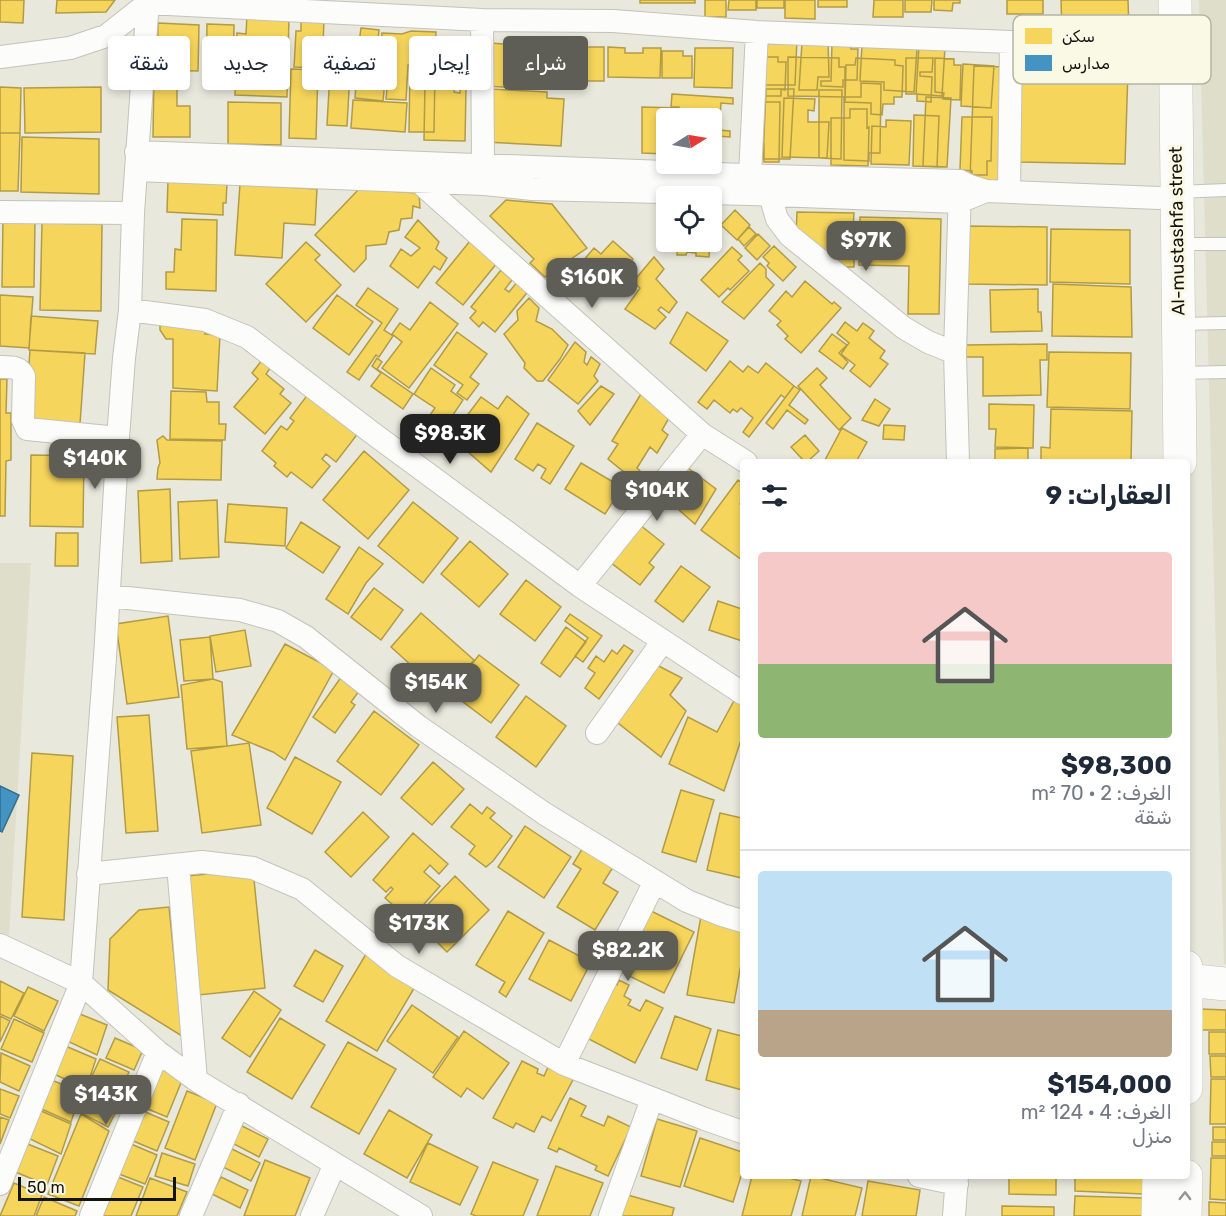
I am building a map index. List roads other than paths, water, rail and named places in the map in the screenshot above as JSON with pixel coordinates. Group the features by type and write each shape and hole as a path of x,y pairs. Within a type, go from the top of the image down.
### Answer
{"main road":[{"name":"Al-mustashfa street","path":"1174,15 1175,0"},
{"name":"Al-mustashfa street","path":"1159,84 1167,195 1177,244 1180,459"},
{"name":"Al-mustashfa street","path":"1158,459 1172,84"},
{"path":"1190,980 1226,984"},
{"path":"1190,1001 1226,1001"},
{"path":"1158,1216 1159,1179"},
{"path":"1185,1216 1186,1179"}],"street":[{"path":"0,57 70,48 106,36 148,2 482,20 613,11 757,32 1011,42 1009,192"},
{"path":"0,1184 81,983 118,438 130,310 136,161 148,2"},
{"path":"482,20 483,164"},
{"path":"750,175 757,32"},
{"path":"136,161 532,189 770,195 986,191 1167,195"},
{"path":"136,161 483,164 750,175 959,192"},
{"path":"418,181 702,434 741,459"},
{"path":"957,459 955,353 959,192"},
{"path":"770,195 777,219 790,236 904,328 928,342 955,353"},
{"path":"0,212 133,213"},
{"path":"130,310 205,320 247,337 580,586 740,692"},
{"path":"0,367 17,368 24,376 23,420 27,429 118,438"},
{"path":"580,586 702,434"},
{"path":"109,597 240,610 278,621 306,637 418,726 545,814 687,901 740,920"},
{"path":"597,733 663,640"},
{"path":"88,874 202,862 253,868 302,889 397,966 564,1064 740,1130"},
{"path":"178,865 196,1080"},
{"path":"564,1064 655,882"},
{"path":"0,945 81,983 158,1052 196,1080 421,1216"},
{"path":"91,1216 158,1052"},
{"path":"610,1216 652,1099"},
{"path":"192,1216 238,1104"},
{"path":"312,1216 335,1164"},
{"path":"954,1216 957,1180"}],"lane":[{"path":"1167,195 1226,190"},
{"path":"1177,244 1226,244"},
{"path":"1178,324 1226,323"},
{"path":"1178,373 1226,372"}]}
